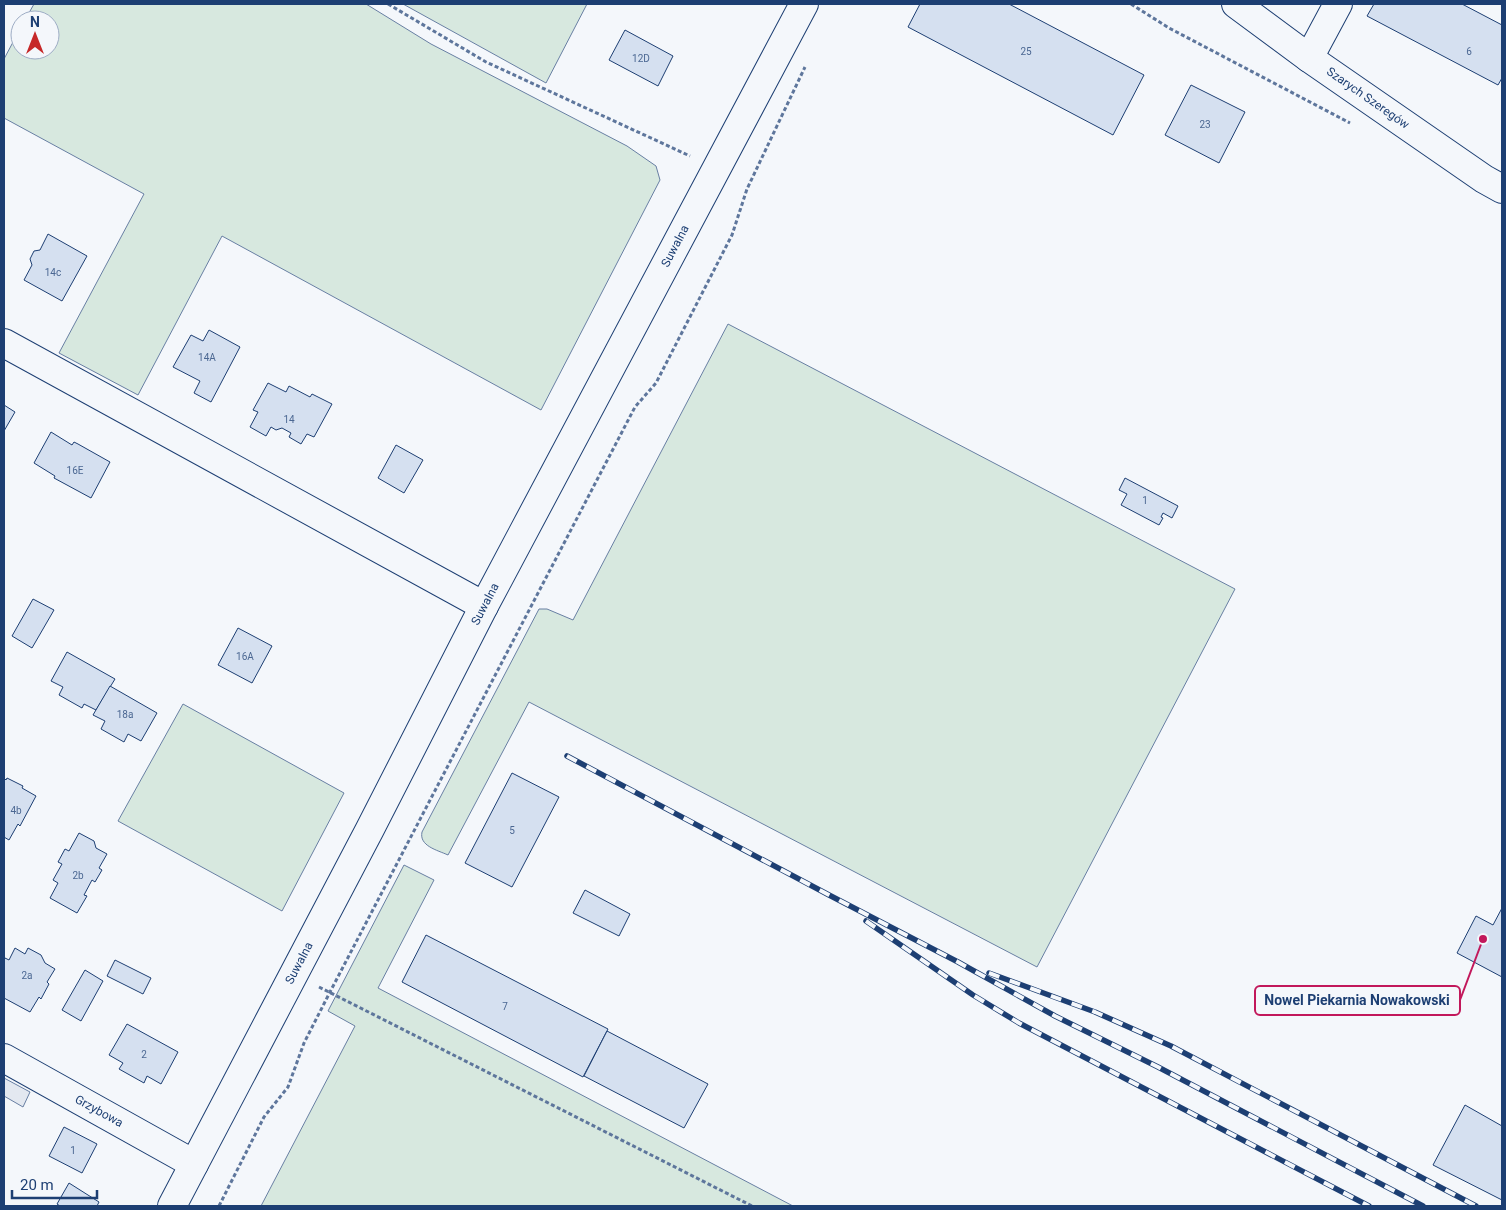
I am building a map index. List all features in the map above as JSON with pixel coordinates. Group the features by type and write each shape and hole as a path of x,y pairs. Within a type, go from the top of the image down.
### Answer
{"street":[{"name":"Suwalna","path":"172,1206 370,829 484,606 804,4"},
{"name":"Szarych Szeregów","path":"1236,4 1309,58 1484,179 1502,189"},
{"path":"1309,58 1338,4"},
{"path":"4,343 484,606"},
{"name":"Grzybowa","path":"4,1058 194,1164"}],"path":[{"path":"388,4 486,62 716,169"},
{"path":"1130,4 1169,28 1351,123"},
{"path":"219,1206 264,1117 288,1087 304,1043 330,992 635,407 656,383 732,235 747,189 806,66"},
{"path":"340,997 752,1206"}],"shaded area":[{"path":"34,4 366,4 431,44 627,146 656,166 660,180 541,410 222,236 138,395 59,353 144,194 4,118 4,59 10,48 10,60 60,60 60,10 31,10"},
{"path":"403,4 587,4 546,83"},
{"path":"728,324 1235,589 1037,967 529,702 448,855 430,847 423,841 422,832 539,609 547,609 573,620"},
{"path":"183,704 344,793 282,911 118,821"},
{"path":"404,865 434,880 378,988 793,1206 261,1206 355,1026 328,1011"},
{"path":"4,1078 30,1092 23,1107 4,1096"}],"building":[{"path":"920,4 1009,4 1144,75 1113,135 908,27"},
{"path":"1374,4 1462,4 1502,25 1502,78 1498,85 1367,16"},
{"path":"625,30 673,56 658,86 609,60"},
{"path":"1191,85 1245,112 1219,163 1165,135"},
{"path":"48,234 87,256 62,301 24,280 32,265 30,259 34,251 40,250"},
{"path":"209,330 240,347 211,402 194,393 200,381 173,367 191,335 203,341"},
{"path":"268,383 286,392 289,386 310,397 312,394 332,404 314,437 307,434 301,444 289,437 291,433 282,428 276,430 271,427 266,436 250,427 258,412 253,410"},
{"path":"4,405 15,412 4,431"},
{"path":"51,432 72,445 74,442 110,462 91,498 54,478 55,476 34,463"},
{"path":"396,445 423,460 404,493 378,478"},
{"path":"1125,478 1178,506 1172,518 1163,513 1161,517 1163,518 1159,525 1121,505 1127,494 1119,490"},
{"path":"33,599 54,610 32,648 12,636"},
{"path":"238,628 272,646 252,683 218,665"},
{"path":"67,652 115,679 96,710 84,704 82,708 59,695 63,687 51,681"},
{"path":"110,686 157,713 141,741 128,734 124,742 101,729 105,721 93,715"},
{"path":"512,773 559,797 512,887 465,863"},
{"path":"4,778 23,786 22,788 36,796 20,826 18,824 9,840 4,837"},
{"path":"79,833 94,841 96,848 107,854 99,868 102,870 95,882 92,880 84,895 87,896 77,913 50,898 58,883 53,880 62,864 58,862 65,849 69,851"},
{"path":"585,890 630,914 619,936 573,913"},
{"path":"1502,908 1502,977 1457,953 1476,916 1493,925"},
{"path":"426,935 608,1029 583,1077 402,982"},
{"path":"15,948 25,954 28,948 41,955 45,963 55,969 47,982 49,984 41,999 39,997 30,1012 4,998 4,961 5,958 9,960"},
{"path":"115,960 151,978 143,994 107,976"},
{"path":"85,970 103,981 81,1021 62,1010"},
{"path":"127,1024 178,1052 161,1084 147,1076 144,1083 119,1069 123,1063 109,1055"},
{"path":"607,1031 708,1084 684,1128 584,1076"},
{"path":"1465,1105 1502,1126 1502,1200 1433,1165"},
{"path":"64,1127 97,1144 82,1173 49,1156"},
{"path":"69,1183 99,1202 97,1206 60,1206 57,1204"}],"railway":[{"path":"567,756 958,962 1055,1016 1158,1067 1423,1206"},
{"path":"866,921 973,995 1019,1023 1369,1206"},
{"path":"989,973 1095,1012 1171,1046 1476,1206"}],"place":[{"name":"Nowel Piekarnia Nowakowski","path":"1483,939"}]}
